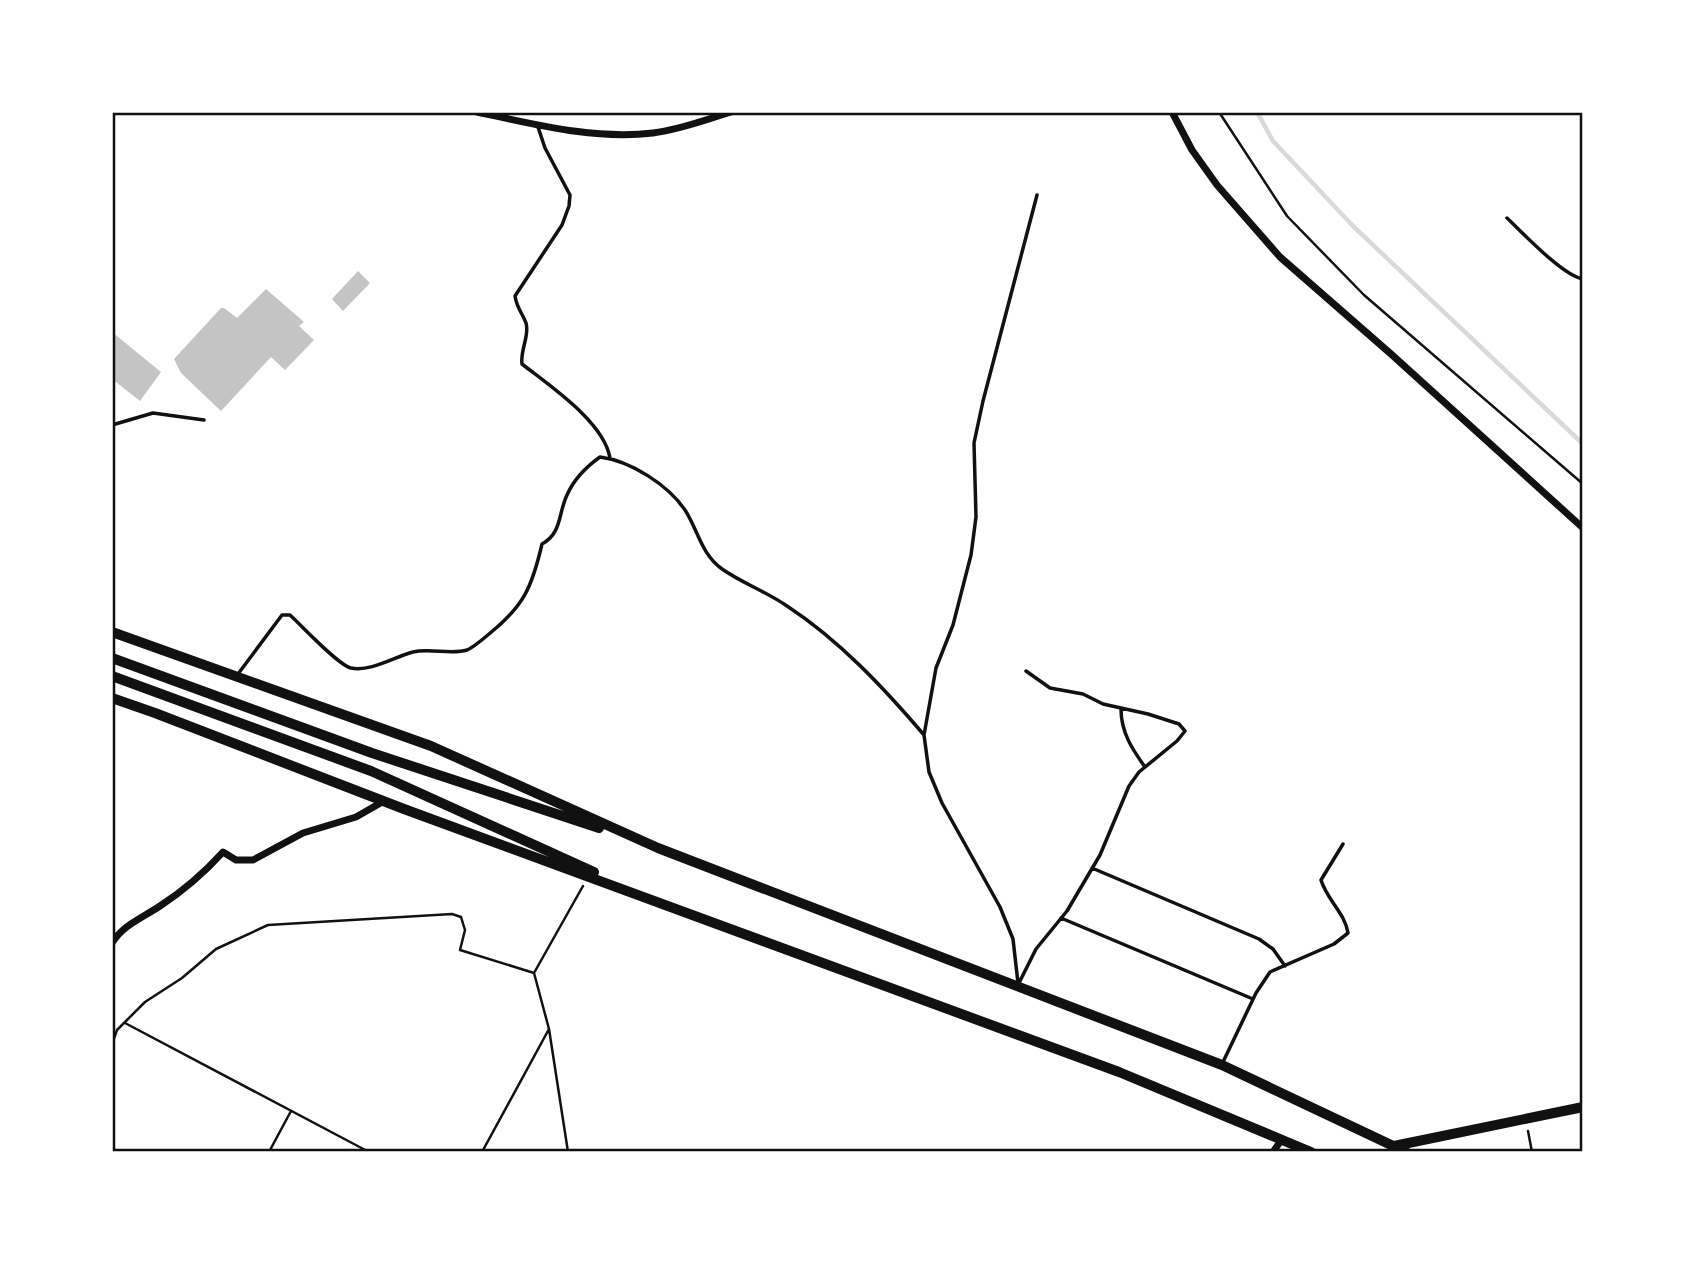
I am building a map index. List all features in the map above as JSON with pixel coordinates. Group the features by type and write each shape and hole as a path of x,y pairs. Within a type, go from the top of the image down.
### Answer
{"main road":[{"path":"112,632 430,746 658,848"},
{"path":"112,658 372,753 658,848 1018,985 1222,1065 1406,1152"},
{"path":"112,676 371,771 657,901"},
{"path":"112,698 1119,1072 1311,1152"},
{"path":"1394,1146 1583,1107"}],"street":[{"path":"477,112 560,130 626,136 681,128 731,112"},
{"path":"1172,112 1192,150 1217,185 1280,257 1583,528"},
{"path":"112,943 118,934 134,922 191,884 223,852 236,860 253,860 303,833 356,817 384,801"},
{"path":"1273,1152 1282,1139"}],"lane":[{"path":"537,125 545,148 570,195 562,225 515,296 516,308 526,323 527,331 521,354 522,363 593,427 608,449 610,458"},
{"path":"1018,985 1013,939 1000,907 942,803 929,772 924,735 936,668 953,625 971,555 976,517 974,443 982,401 1037,195"},
{"path":"1507,218 1561,267 1583,279"},
{"path":"112,425 153,413 204,420"},
{"path":"236,677 282,615 290,615 336,659 350,668 369,667 395,656 422,650 467,650 509,617 515,609 534,580 542,544 556,532 566,496 587,467 600,457 610,458 656,482 686,512 697,538 722,569 768,593 809,621 886,692 924,735"},
{"path":"1018,985 1036,949 1067,911 1100,855 1129,786 1185,731 1179,724 1103,704 1083,694 1050,688 1026,671"},
{"path":"1121,708 1121,723 1132,748 1146,767"},
{"path":"1222,1065 1253,999 1270,972 1334,944 1348,933 1346,923 1324,891 1321,880 1343,844"},
{"path":"1092,868 1259,939 1273,948 1285,966"},
{"path":"1060,918 1253,999"}],"path":[{"path":"1219,112 1287,216 1364,295 1583,484"},
{"path":"568,1152 549,1029 534,972 588,877"},
{"path":"112,1044 117,1030 145,1003 183,978 216,949 268,925 452,914 461,917 466,930 460,950 534,972"},
{"path":"125,1023 369,1152"},
{"path":"482,1152 549,1029"},
{"path":"269,1152 291,1111"},
{"path":"1527,1130 1532,1152"}],"building":[{"path":"358,271 370,283 343,311 332,299"},
{"path":"266,289 304,322 299,326 314,340 285,370 271,357 221,411 181,373 174,359 221,308 237,318"},
{"path":"112,332 161,372 140,401 112,379"}],"waterway":[{"path":"1257,112 1273,141 1353,226 1583,444"}]}
